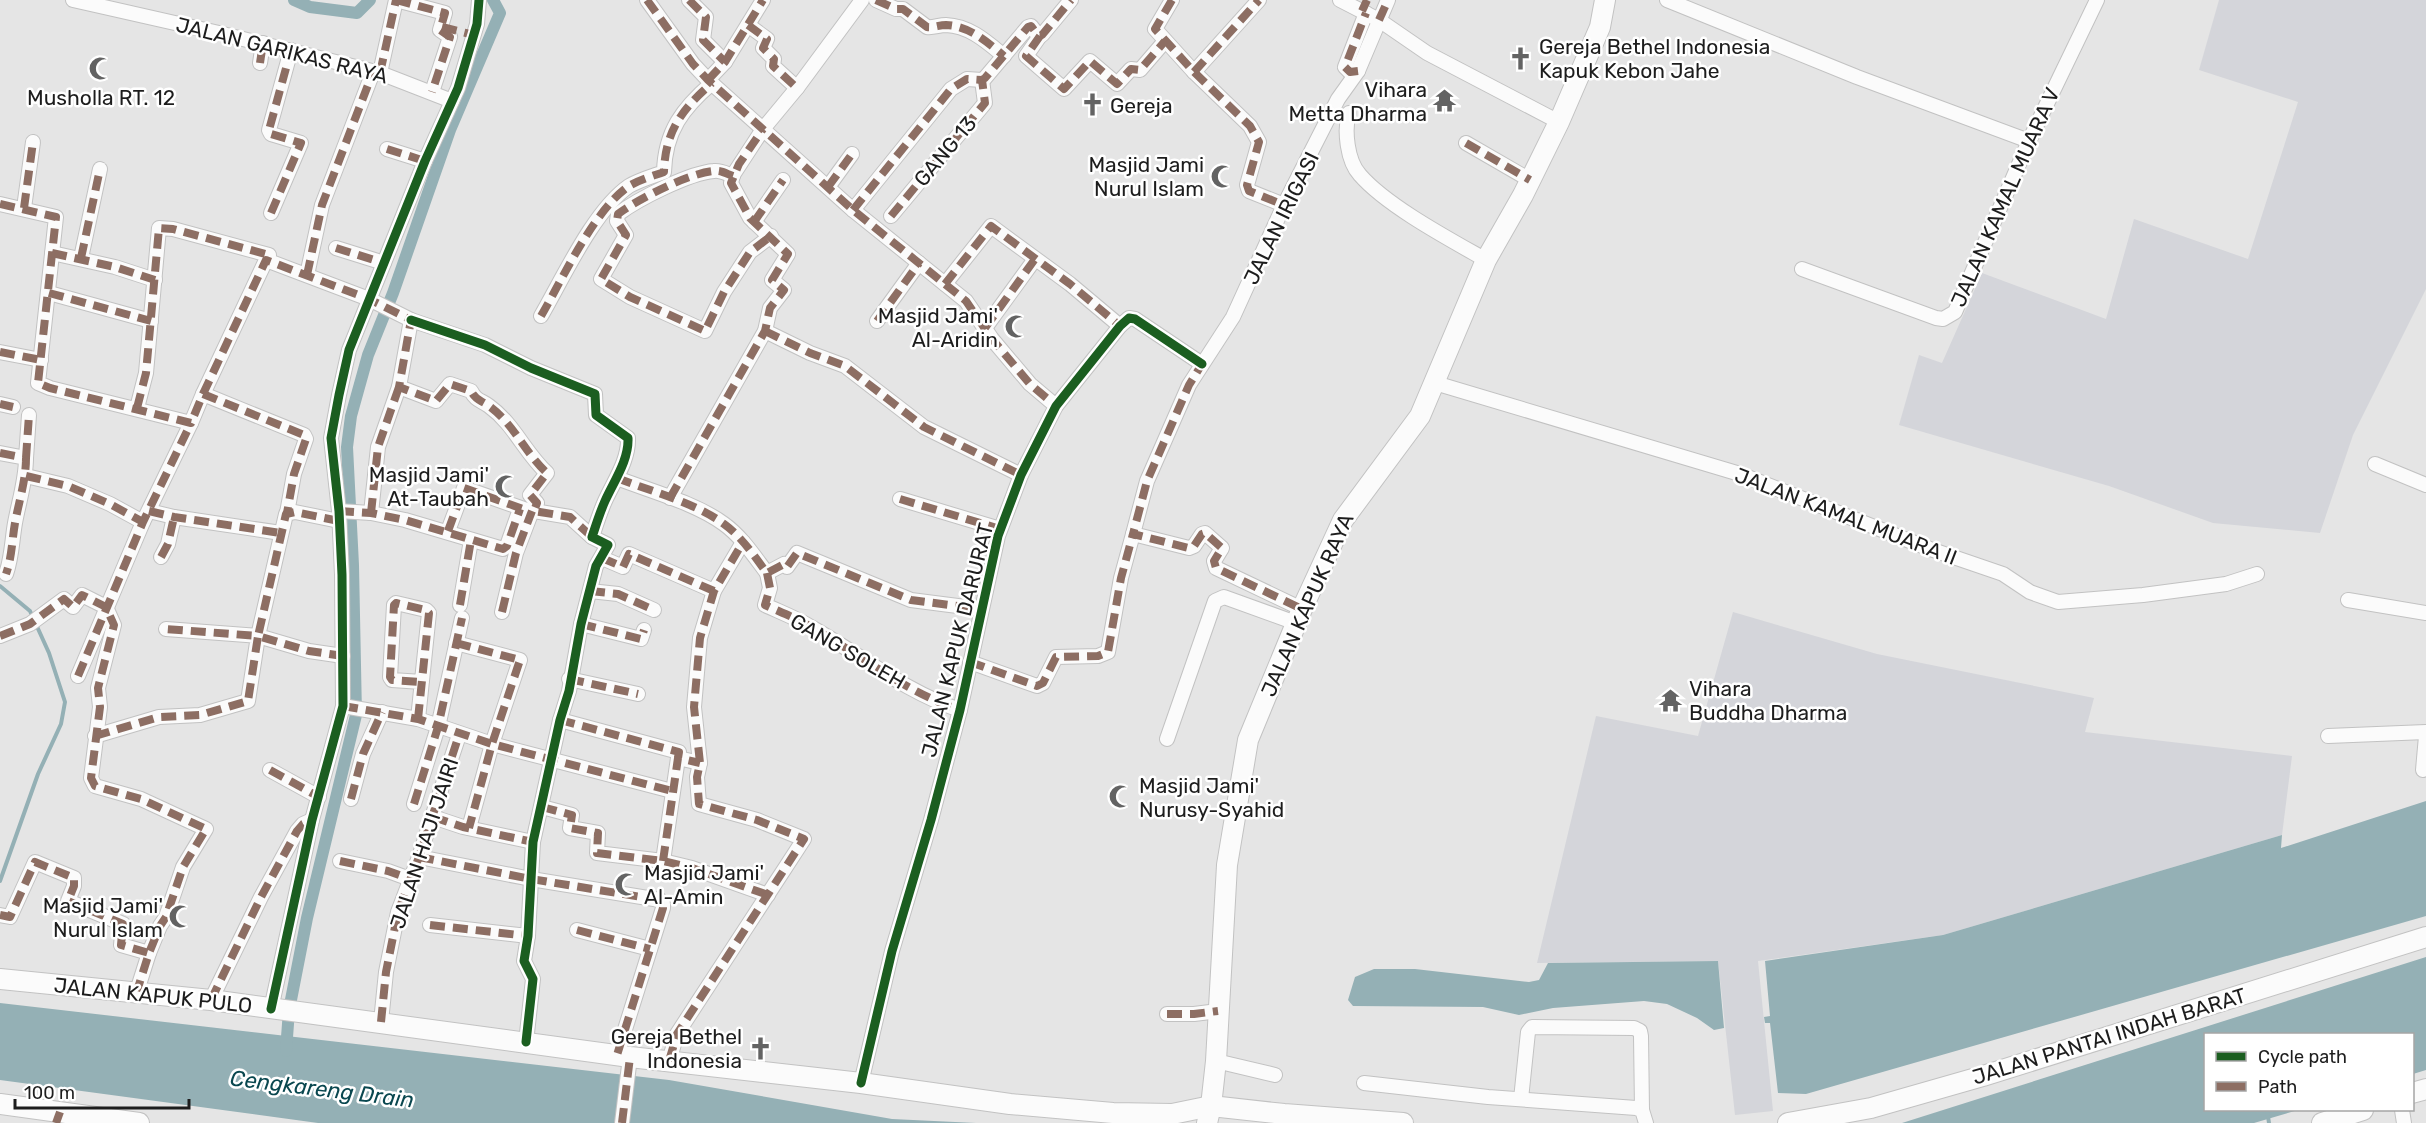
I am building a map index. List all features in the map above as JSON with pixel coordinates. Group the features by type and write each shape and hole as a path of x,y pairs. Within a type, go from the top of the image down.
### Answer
{"main road":[{"name":"JALAN KAPUK RAYA","path":"1209,1115 1216,1061 1227,865 1248,740 1299,616 1343,520 1420,416 1486,260 1559,122 1600,27 1605,0"},
{"name":"JALAN PANTAI INDAH BARAT","path":"1788,1123 1871,1108 1962,1082 2426,937"},
{"name":"JALAN KAPUK PULO","path":"0,979 211,1000 526,1042 626,1059 669,1061 861,1083 1010,1104 1113,1113 1209,1115"},
{"path":"0,1104 58,1118 139,1123"},
{"path":"2323,1123 2360,1111"},
{"path":"1209,1115 1284,1114 1403,1123"}],"street":[{"path":"307,275 322,205 377,72 396,0 443,11 446,14 441,31 450,37 432,92"},
{"path":"275,1010 312,820 347,707 343,656 342,514 331,438 350,350 373,302 384,263 452,101 474,35 479,0"},
{"path":"647,0 693,64 710,81 853,210 966,301 1030,384 1056,406"},
{"path":"689,0 706,17 703,40 725,62"},
{"path":"541,316 603,212 630,185 664,172 664,156 678,117 725,62 763,0"},
{"path":"670,498 765,331 770,308 784,290 772,280 788,254 754,222 736,195 731,183 733,176 763,129 862,0"},
{"path":"876,0 896,9 903,9 927,27 945,25 963,28 977,34 1004,56"},
{"path":"1071,0 1026,56 1064,89 1090,61 1117,84 1131,69 1140,70 1165,41"},
{"path":"1172,0 1155,29 1194,72 1250,126 1259,142 1247,185 1249,191 1284,205"},
{"path":"1194,72 1259,0"},
{"path":"1340,0 1370,13 1427,53 1559,122"},
{"name":"JALAN IRIGASI","path":"970,663 1037,686 1042,683 1056,657 1098,656 1108,652 1121,578 1150,473 1189,385 1233,317 1284,205 1338,99 1358,71 1350,72 1345,67 1370,13 1388,0"},
{"path":"1667,0 1857,77 2029,141"},
{"name":"JALAN KAMAL MUARA V","path":"1802,269 1936,318 1943,320 1950,317 1955,312 2029,141 2097,0"},
{"name":"JALAN GARIKAS RAYA","path":"78,2 263,43 377,72 452,101"},
{"path":"748,26 767,39 763,48 774,58 773,66 797,87"},
{"path":"441,27 474,35"},
{"path":"853,210 951,89 967,79 982,80 1029,27 1040,36"},
{"path":"260,63 263,43"},
{"path":"271,213 301,143 271,134 269,130 291,50"},
{"name":"GANG 13","path":"891,216 985,102 982,80"},
{"path":"1349,113 1346,123 1348,147 1358,174 1391,202 1486,260"},
{"path":"24,208 33,142"},
{"path":"1466,143 1530,180"},
{"path":"387,149 425,161"},
{"path":"828,187 852,154"},
{"path":"81,258 100,169"},
{"path":"733,176 715,171 682,181 629,206 618,214 617,220 626,235 601,279 630,297 705,332 724,292 750,252 771,236"},
{"path":"754,222 783,180"},
{"path":"0,204 56,217 38,383 50,388 191,423"},
{"path":"945,284 990,226 1070,284 1120,326 1129,318 1135,319 1202,364"},
{"path":"137,408 146,373 159,228 173,229 269,255"},
{"path":"336,248 384,263"},
{"path":"52,253 81,258 155,280"},
{"path":"986,328 1035,259"},
{"path":"78,676 146,516 267,260 373,302 406,318 485,345 542,373 595,394 596,415 628,438 628,445 592,537"},
{"path":"877,321 919,263"},
{"path":"49,293 152,321"},
{"path":"369,512 378,447 399,387 406,318"},
{"name":"JALAN KAPUK DARURAT","path":"861,1083 892,951 931,820 960,710 1000,530 1021,475 1056,406 1120,326"},
{"path":"765,331 810,353 845,366 924,427 1021,475"},
{"path":"0,352 41,360"},
{"name":"JALAN KAMAL MUARA II","path":"1435,383 1740,474 1930,549 2003,574 2030,592 2058,602 2143,596 2226,584 2257,574"},
{"path":"287,513 369,512 448,531 490,546 503,549 507,546 529,510 537,503 530,495 547,473 535,463 519,437 489,406 476,399 471,391 450,384 436,401 399,387"},
{"path":"95,736 159,717 200,716 248,701 258,636 294,474 305,436 203,394"},
{"path":"6,574 26,476 28,415"},
{"path":"0,454 26,458"},
{"path":"2375,464 2426,484"},
{"path":"26,476 77,489 110,504 146,516 174,517 281,533"},
{"path":"617,478 705,512 724,524 743,542 767,573 784,564 788,567 797,553 911,600 981,609"},
{"path":"448,531 464,488 529,510 570,518 592,537 607,543 602,558 596,566 581,624 533,842 528,936 524,961 533,979 526,1042"},
{"path":"900,499 1000,530"},
{"path":"502,612 529,510"},
{"path":"161,557 168,544 174,517"},
{"path":"1133,534 1189,548 1194,546 1202,534 1206,533 1222,548 1214,561 1216,568 1299,616"},
{"path":"414,804 438,727 456,643 471,540"},
{"path":"669,1061 677,1034 804,838 757,820 699,804 697,777 700,763 694,707 699,638 714,591 743,542"},
{"path":"602,558 623,567 629,554 714,591"},
{"name":"GANG SOLEH","path":"767,573 770,588 765,605 810,626 890,678 912,688 930,700 960,710"},
{"path":"590,591 618,594 654,610"},
{"path":"0,636 35,620 64,599 73,607 82,595 106,607 114,625 98,688 100,707 91,778 95,786 141,799 206,830 183,867 166,917 149,953 137,992"},
{"path":"1167,739 1215,601 1224,597 1299,616"},
{"path":"2348,600 2426,613"},
{"path":"418,719 422,682 429,613 426,610 396,603 393,605 391,678 422,682"},
{"path":"581,624 641,639 644,630"},
{"path":"166,629 258,636 309,651 343,656"},
{"path":"456,643 520,660 492,744 469,828"},
{"path":"569,680 638,694"},
{"path":"347,707 418,719 459,735 672,791"},
{"path":"351,799 363,754 380,711"},
{"path":"560,720 679,752 663,861"},
{"path":"2328,736 2426,734 2423,770"},
{"name":"JALAN HAJI JAIRI","path":"381,1022 386,972 398,912 433,817 447,766 459,735"},
{"path":"678,758 700,763"},
{"path":"270,770 319,797"},
{"path":"542,807 572,815 570,828 598,833 597,853 663,861 692,868 768,895"},
{"path":"433,817 469,828 533,842"},
{"path":"211,1000 261,897 297,831 303,824 312,820"},
{"path":"419,857 531,879 660,900 663,908 650,949 626,1059 622,1123"},
{"path":"340,861 388,871 410,879"},
{"path":"0,915 10,916 35,862 74,878 74,886 68,901 123,924 121,945 149,953"},
{"path":"430,925 528,936"},
{"path":"577,930 650,949"},
{"path":"1167,1014 1218,1011"},
{"path":"1364,1083 1521,1099 1644,1116 1640,1031 1634,1028 1532,1027 1528,1032 1521,1099"},
{"path":"1216,1061 1275,1075"}],"shaded area":[{"path":"2219,0 2426,0 2426,289 2353,435 2320,533 2213,523 2109,486 1899,425 1919,355 1942,363 1982,273 2106,319 2134,219 2248,259 2298,102 2199,70"},
{"path":"1733,612 1877,654 2094,698 2085,732 2292,756 2282,835 1943,935 1758,961 1773,1111 1735,1115 1718,961 1537,963 1596,716 1698,736"}],"water":[{"path":"2426,801 2426,916 1806,1094 1778,1093 1770,1023 1765,1023 1764,1017 1770,1016 1765,961 1943,935 2282,835 2281,848"},
{"path":"2426,957 2426,1070 2414,1074 2414,1033 2204,1033 2204,1111 2295,1111 2254,1123 1902,1123"},
{"path":"1718,961 1724,1028 1714,1030 1697,1018 1667,1004 1644,1001 1553,1008 1519,1015 1483,1007 1353,1006 1348,1000 1355,977 1374,969 1415,969 1529,982 1539,980 1548,963"},
{"name":"Cengkareng Drain","path":"0,1003 669,1080 892,1119 976,1123 318,1123 0,1080"}],"waterway":[{"path":"294,0 310,7 357,13 370,0"},
{"path":"286,1051 289,1010 307,918 356,715 353,565 347,447 351,416 368,355 393,293 450,130 500,13 493,0"},
{"path":"0,586 30,611 49,653 65,702 61,724 38,774 0,881"},
{"path":"2267,1111 2269,1123"}],"marked path":[{"path":"396,0 445,13 440,30 450,37 432,92"},
{"path":"380,73 396,0"},
{"path":"647,0 693,64 708,80 853,210 966,301 992,339 1030,384 1056,406"},
{"path":"689,0 706,17 703,40 725,62"},
{"path":"708,80 725,62 763,0"},
{"path":"876,0 896,9 903,9 927,27 946,25 963,28 985,40 1004,56"},
{"path":"853,210 951,89 967,79 982,80 985,78 1028,27 1031,26 1038,35 1042,35 1071,0"},
{"path":"1172,0 1155,29 1194,72 1250,126 1259,142 1247,185 1249,191 1284,205"},
{"path":"1194,72 1259,0"},
{"path":"1362,11 1367,0"},
{"path":"1379,20 1388,0"},
{"path":"1358,71 1350,72 1345,67 1366,13"},
{"path":"748,25 767,39 763,48 774,59 773,66 797,88"},
{"path":"442,27 474,35"},
{"path":"219,33 219,38"},
{"path":"1040,36 1026,56 1064,89 1090,61 1117,84 1131,69 1140,70 1165,41"},
{"path":"260,63 263,43"},
{"path":"271,213 301,143 271,134 269,130 291,50"},
{"path":"307,275 322,205 373,72"},
{"path":"891,216 985,103 982,80"},
{"path":"541,316 580,246 604,211 629,186 664,172 665,157 672,132 684,111 712,83"},
{"path":"670,498 765,331 770,308 784,290 772,280 788,254 750,218 731,183 739,164 763,129"},
{"path":"24,208 33,142"},
{"path":"1466,143 1530,180"},
{"path":"387,149 425,161"},
{"path":"828,187 852,154"},
{"path":"81,258 100,169"},
{"path":"733,176 717,171 691,176 651,194 618,214 617,221 626,235 601,279 630,297 705,331 724,292 750,252 771,236"},
{"path":"754,222 783,180"},
{"path":"0,204 56,217 38,383 50,388 191,423 203,394 304,435 306,439 294,474 287,513"},
{"path":"945,284 991,226 1070,284 1120,326"},
{"path":"137,408 146,373 159,228 173,229 269,255"},
{"path":"336,248 384,263"},
{"path":"52,253 115,267 155,280"},
{"path":"985,328 1035,259"},
{"path":"203,394 266,260 369,299 411,320 399,387 436,401 450,384 471,391 477,399 506,421 532,457 547,473 530,495 537,503 534,511 570,517 592,537"},
{"path":"877,321 919,263"},
{"path":"49,293 151,321"},
{"path":"765,331 810,353 845,366 924,427 1021,475"},
{"path":"0,352 41,360"},
{"path":"1198,361 1202,364 1189,385 1147,481 1133,534 1189,548 1194,546 1205,533 1222,548 1214,561 1216,568 1302,609"},
{"path":"371,513 378,447 399,387"},
{"path":"0,404 13,407"},
{"path":"26,458 29,415"},
{"path":"78,676 143,522 191,423"},
{"path":"0,453 26,458 24,482 6,574"},
{"path":"26,476 68,486 110,504 143,522"},
{"path":"617,478 687,504 713,517 736,535 767,573 784,564 787,567 797,553 911,600 981,609"},
{"path":"448,531 464,488 526,510"},
{"path":"900,499 1000,529"},
{"path":"339,511 371,513 405,520 503,549 507,546 520,509"},
{"path":"149,511 174,517 281,533"},
{"path":"502,612 516,553 532,511"},
{"path":"339,521 295,512 286,514 258,636 309,651 343,656"},
{"path":"161,557 168,544 174,517"},
{"path":"970,662 1037,686 1043,683 1056,657 1098,656 1108,652 1121,578 1133,534"},
{"path":"460,605 471,540"},
{"path":"669,1061 677,1034 804,839 757,820 699,804 697,777 700,763 694,707 700,638 714,591 743,542"},
{"path":"602,558 623,567 629,554 714,591"},
{"path":"767,573 770,588 765,605 830,638 902,683 960,710"},
{"path":"590,591 618,594 654,610"},
{"path":"0,636 30,624 64,599 73,607 82,595 106,607 114,625 98,688 100,707 91,778 95,786 141,799 206,829 183,867 166,917 149,953 137,991"},
{"path":"418,719 429,613 426,610 396,603 394,605 390,677 392,680 422,682"},
{"path":"414,804 438,727 462,618"},
{"path":"581,624 641,639 644,630"},
{"path":"95,736 159,717 200,715 248,701 258,636 166,629"},
{"path":"456,643 520,660 492,744 469,828"},
{"path":"569,679 638,694"},
{"path":"343,706 418,719 492,744 672,791"},
{"path":"351,799 363,754 382,712"},
{"path":"560,720 679,752 678,758"},
{"path":"381,1022 386,972 398,912 419,857 459,735"},
{"path":"663,861 678,758 700,763"},
{"path":"270,770 319,797"},
{"path":"542,807 572,815 570,828 598,833 597,853 663,861 692,868 768,895"},
{"path":"433,817 463,827 533,842"},
{"path":"211,1000 261,897 297,831 303,824 312,820"},
{"path":"419,857 531,879 660,900 663,908 617,1055"},
{"path":"340,861 388,871 410,879"},
{"path":"0,915 10,917 35,862 74,878 74,886 68,901 123,924 121,945 149,953"},
{"path":"430,925 528,936"},
{"path":"577,930 650,949"},
{"path":"1167,1014 1218,1011"},
{"path":"622,1123 630,1057"},
{"path":"56,1123 60,1112"}],"cycle path":[{"path":"271,1009 312,820 343,706 342,575 339,511 331,438 339,395 349,350 425,161 458,88 477,24 479,0"},
{"path":"861,1083 892,951 931,820 960,710 998,536 1021,475 1056,406 1120,326 1129,318 1135,319 1202,364"},
{"path":"411,320 485,345 531,368 595,394 596,415 628,438 624,462 603,505 592,537 608,545 596,566 581,624 569,691 560,720 533,842 528,936 524,961 533,979 526,1042"}],"place":[{"name":"Gereja Bethel Indonesia Kapuk Kebon Jahe","path":"1521,58"},
{"name":"Musholla RT. 12","path":"101,69"},
{"name":"Vihara Metta Dharma","path":"1445,101"},
{"name":"Gereja","path":"1092,105"},
{"name":"Masjid Jami Nurul Islam","path":"1222,176"},
{"name":"Masjid Jami' Al-Aridin","path":"1016,327"},
{"name":"Masjid Jami' At-Taubah","path":"507,486"},
{"name":"Vihara Buddha Dharma","path":"1671,700"},
{"name":"Masjid Jami' Nurusy-Syahid","path":"1121,797"},
{"name":"Masjid Jami' Al-Amin","path":"626,884"},
{"name":"Masjid Jami' Nurul Islam","path":"181,917"},
{"name":"Gereja Bethel Indonesia","path":"760,1048"}]}
